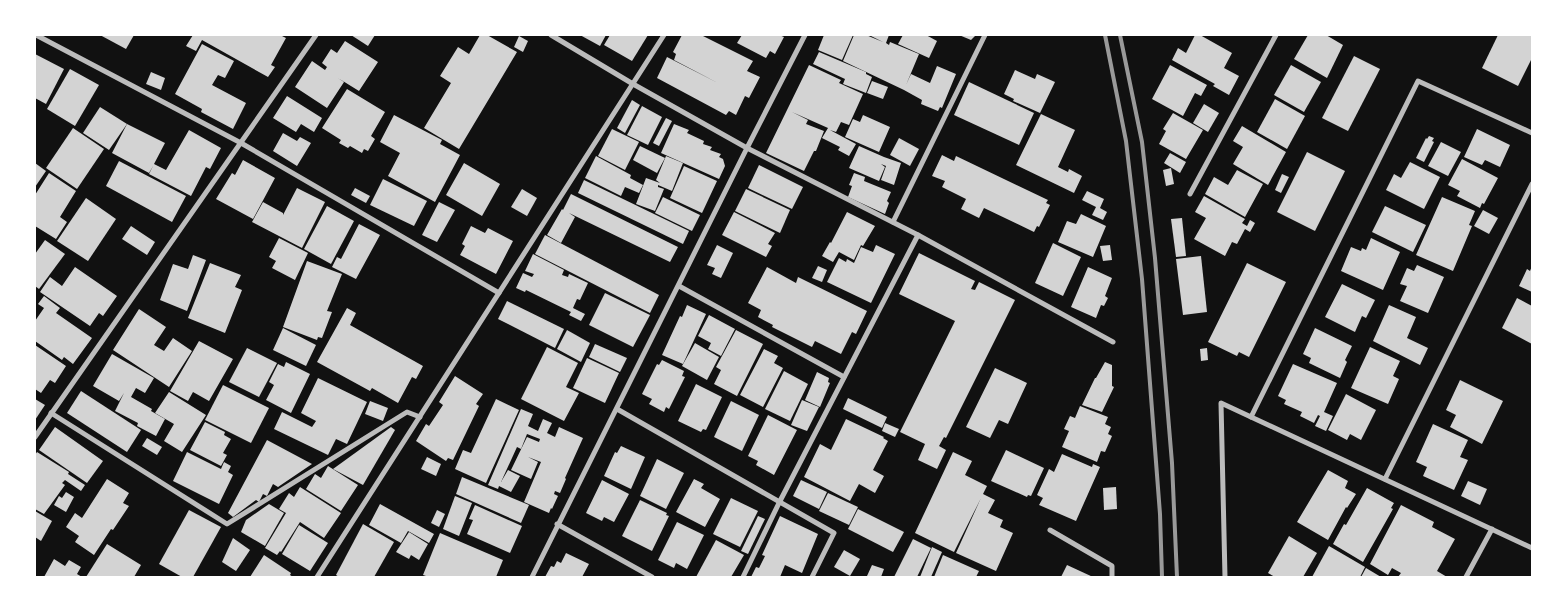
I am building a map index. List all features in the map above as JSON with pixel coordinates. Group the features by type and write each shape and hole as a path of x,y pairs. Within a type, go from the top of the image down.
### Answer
{"street":[{"path":"36,35 241,143 499,293"},
{"path":"35,436 316,35"},
{"path":"551,35 632,84 747,148 918,234 1113,342"},
{"path":"317,577 664,35"},
{"path":"532,577 557,524 805,35"},
{"path":"893,222 985,35"},
{"path":"1190,194 1276,35"},
{"path":"1251,417 1418,81 1532,133"},
{"path":"1385,479 1532,184"},
{"path":"743,577 779,503 918,234"},
{"path":"679,286 844,377"},
{"path":"1225,577 1221,403 1532,548"},
{"path":"616,409 834,533 812,577"},
{"path":"51,413 227,524 407,412 420,417"},
{"path":"557,524 652,577"},
{"path":"1466,577 1492,529"},
{"path":"1050,530 1112,566 1112,577"}],"building":[{"path":"100,35 134,35 126,49"},
{"path":"193,35 280,35 286,38 271,65 275,67 268,77 202,40 196,51 186,46"},
{"path":"351,35 375,35 368,46"},
{"path":"480,35 487,35 517,52 459,149 424,128 451,83 440,76 458,47 469,54"},
{"path":"580,35 606,35 600,46"},
{"path":"610,35 648,35 632,61 604,45"},
{"path":"682,35 701,35 753,61 747,71 760,77 749,98 745,96 736,115 729,111 726,115 657,78 667,57 718,83 674,60 676,54 673,52"},
{"path":"742,35 779,35 784,37 775,54 770,51 766,58 737,43"},
{"path":"824,35 853,35 842,60 818,50"},
{"path":"854,35 866,35 883,42 869,35 889,35 886,43 889,45 890,42 919,54 906,85 911,74 930,83 937,66 956,74 942,108 940,107 938,111 921,104 922,100 904,90 843,61"},
{"path":"903,35 926,35 937,41 929,58 898,44"},
{"path":"959,35 976,35 971,40"},
{"path":"1195,35 1200,35 1232,53 1224,68 1239,76 1229,95 1213,86 1215,84 1172,60 1178,48 1186,53"},
{"path":"1308,35 1326,35 1343,45 1327,78 1294,59"},
{"path":"1498,35 1532,35 1532,58 1518,86 1482,68"},
{"path":"519,36 528,41 523,52 514,47"},
{"path":"345,41 378,62 359,91 338,78 344,82 327,108 295,87 312,61 325,70 327,67 322,63 331,49 337,53"},
{"path":"202,44 234,61 225,78 218,75 212,85 246,103 233,129 201,112 202,109 175,94"},
{"path":"819,52 866,72 866,74 872,77 866,93 843,84 845,79 813,64"},
{"path":"35,54 64,69 46,104 35,98"},
{"path":"1354,56 1380,69 1348,131 1322,118"},
{"path":"809,65 841,80 839,83 863,94 849,125 841,122 836,132 830,130 856,144 849,156 838,150 840,147 822,138 828,128 792,112 808,120 806,124 824,131 816,151 814,151 804,171 766,153"},
{"path":"1170,65 1207,85 1201,96 1195,93 1183,116 1152,99"},
{"path":"1291,65 1321,82 1304,112 1274,95"},
{"path":"70,69 99,85 75,126 47,109"},
{"path":"1015,70 1035,79 1037,74 1055,82 1040,113 1013,101 1014,99 1004,94"},
{"path":"151,72 165,78 161,90 146,84"},
{"path":"872,81 888,87 883,99 867,93"},
{"path":"969,82 1034,113 1019,145 954,115"},
{"path":"347,89 385,112 371,136 375,139 368,151 364,149 362,153 350,146 348,148 339,143 341,140 322,128"},
{"path":"287,96 322,118 314,132 301,124 296,132 273,118"},
{"path":"1275,99 1305,116 1287,149 1257,132"},
{"path":"632,100 640,105 625,133 617,128"},
{"path":"1204,104 1219,113 1208,132 1193,123"},
{"path":"642,106 662,117 648,145 627,135"},
{"path":"100,107 127,124 109,150 83,133"},
{"path":"1173,113 1203,130 1186,159 1159,144 1166,131 1163,129"},
{"path":"1041,114 1075,130 1058,167 1068,172 1069,169 1082,176 1074,193 1016,165"},
{"path":"394,115 442,140 440,144 460,155 435,202 388,176 400,153 380,142"},
{"path":"863,115 890,127 879,152 845,137 853,119 860,122"},
{"path":"666,118 672,121 659,146 653,143"},
{"path":"127,124 165,143 154,164 166,170 189,130 221,148 210,169 206,167 191,196 149,174 153,166 149,173 112,153"},
{"path":"674,124 689,130 687,133 704,141 703,144 712,147 710,150 721,154 719,157 723,159 725,166 719,179 661,153"},
{"path":"1242,126 1286,152 1268,185 1233,164 1243,147 1233,141"},
{"path":"73,128 104,149 77,189 46,168"},
{"path":"612,129 639,142 625,170 598,156"},
{"path":"1477,129 1510,145 1500,167 1485,160 1482,165 1464,157"},
{"path":"283,133 297,141 300,137 311,143 297,166 273,151"},
{"path":"1429,136 1434,138 1432,141 1434,142 1424,162 1416,158 1426,138"},
{"path":"899,138 919,149 910,166 890,155"},
{"path":"1441,142 1461,152 1448,176 1428,166"},
{"path":"640,146 665,158 657,173 633,160"},
{"path":"859,146 901,163 894,185 881,180 886,166 881,164 885,167 879,181 849,168"},
{"path":"1307,152 1345,171 1315,231 1277,212"},
{"path":"1170,153 1186,162 1180,173 1164,163"},
{"path":"942,155 954,161 956,156 1048,200 1046,203 1050,205 1039,227 1037,226 1034,232 984,208 979,218 961,209 966,199 942,187 945,181 932,176"},
{"path":"596,156 631,175 630,178 643,185 639,193 625,187 621,196 585,178"},
{"path":"666,156 683,163 672,191 658,185 658,187 664,189 655,211 636,204 646,178 660,183 656,180"},
{"path":"1462,159 1498,178 1480,208 1457,196 1460,191 1448,185"},
{"path":"243,160 275,178 253,219 216,199 232,173 235,175"},
{"path":"119,161 186,196 172,222 106,186"},
{"path":"1410,162 1440,177 1424,209 1386,190 1394,174 1401,178"},
{"path":"35,163 46,171 35,187"},
{"path":"464,163 500,184 482,216 446,195"},
{"path":"759,165 803,187 792,209 748,188"},
{"path":"684,166 717,181 702,213 670,198"},
{"path":"1171,168 1174,184 1166,186 1163,170"},
{"path":"1237,170 1263,184 1245,217 1205,194 1214,177 1228,185"},
{"path":"49,173 76,191 60,217 67,222 56,239 35,226 35,195"},
{"path":"854,173 865,177 864,181 891,192 885,214 848,197 852,186 849,185"},
{"path":"1282,174 1289,177 1281,193 1275,190"},
{"path":"383,179 427,201 414,226 370,205"},
{"path":"584,180 689,231 683,244 578,193"},
{"path":"297,188 325,202 302,248 252,222 263,202 283,213 283,215"},
{"path":"355,188 370,196 366,203 351,195"},
{"path":"522,189 537,198 527,216 511,207"},
{"path":"746,189 790,210 780,233 735,211"},
{"path":"1087,191 1104,199 1100,208 1107,212 1103,220 1092,215 1096,207 1082,200"},
{"path":"571,194 678,247 670,262 569,213 575,217 561,243 547,235"},
{"path":"1204,196 1245,219 1242,223 1247,226 1250,220 1255,223 1250,232 1245,229 1237,244 1232,242 1225,256 1194,239 1206,218 1195,212"},
{"path":"663,197 700,215 692,231 655,213"},
{"path":"1442,197 1475,211 1469,225 1472,226 1453,271 1416,255"},
{"path":"86,198 116,219 88,261 57,241"},
{"path":"439,202 455,210 437,242 422,235"},
{"path":"327,206 354,221 331,264 304,249"},
{"path":"1385,206 1426,225 1413,252 1372,232"},
{"path":"1483,210 1498,218 1489,234 1474,226"},
{"path":"734,212 775,233 768,244 772,246 766,257 722,235"},
{"path":"847,212 875,226 863,246 861,245 854,260 839,252 833,262 822,256"},
{"path":"1081,214 1106,226 1093,257 1058,242 1067,221 1076,224"},
{"path":"1182,218 1186,256 1176,257 1171,219"},
{"path":"359,224 380,235 356,279 332,267 337,257 341,259"},
{"path":"131,226 155,242 147,255 122,239"},
{"path":"471,226 485,233 488,228 513,241 496,274 460,255 465,246 462,244"},
{"path":"545,235 659,295 650,313 535,254"},
{"path":"279,238 308,253 295,280 272,268 276,261 269,257"},
{"path":"1371,238 1400,252 1383,290 1341,271 1351,247 1361,251 1362,248 1366,250"},
{"path":"45,240 65,254 39,289 35,286 35,254"},
{"path":"1053,243 1081,257 1063,296 1035,283"},
{"path":"717,245 733,253 721,278 712,274 715,268 707,265"},
{"path":"876,245 895,254 871,303 827,282 839,258 846,262 847,259 854,263 861,247 873,252"},
{"path":"1110,245 1112,260 1103,261 1100,246"},
{"path":"919,253 975,281 971,289 975,290 979,282 1015,300 946,438 944,437 939,446 946,450 937,469 918,460 925,444 900,432 955,321 899,294"},
{"path":"533,254 564,270 562,275 568,277 569,274 588,283 580,300 577,299 573,308 585,314 581,321 569,315 571,312 526,290 525,292 516,288 523,273 532,277 534,274 525,271"},
{"path":"193,255 206,260 187,311 160,300 173,264 188,269"},
{"path":"1201,256 1207,312 1183,315 1176,259"},
{"path":"307,261 342,274 327,311 332,312 322,338 318,337 317,340 283,327"},
{"path":"210,263 241,275 235,287 242,290 225,333 188,318"},
{"path":"1247,263 1286,282 1249,357 1239,352 1237,356 1208,342"},
{"path":"1417,265 1444,277 1428,313 1400,301 1407,286 1400,284 1407,268 1414,271"},
{"path":"818,266 827,270 822,282 812,278"},
{"path":"1532,266 1532,292 1519,286 1527,269 1530,271"},
{"path":"75,267 117,296 103,316 99,313 90,326 40,292 50,277 62,286"},
{"path":"767,267 796,283 798,277 867,311 856,334 852,332 841,354 815,341 812,347 772,327 773,325 758,317 761,310 748,303"},
{"path":"1088,267 1112,278 1105,296 1108,298 1104,306 1101,305 1096,318 1071,307"},
{"path":"1342,284 1375,300 1366,318 1362,316 1355,332 1325,317"},
{"path":"605,293 650,315 633,347 589,325"},
{"path":"44,296 60,308 56,313 92,338 73,364 64,357 62,360 35,341 35,321 44,308 38,304"},
{"path":"1517,298 1532,306 1532,344 1502,328"},
{"path":"507,301 564,329 555,348 498,319"},
{"path":"687,305 706,314 683,364 662,355"},
{"path":"1389,305 1416,317 1407,338 1428,348 1420,365 1373,341"},
{"path":"347,308 356,313 350,325 423,366 416,379 412,377 398,403 372,388 370,391 317,362"},
{"path":"139,309 166,327 154,345 164,351 173,338 192,351 169,387 113,350"},
{"path":"709,315 735,329 721,356 708,349 711,343 698,336"},
{"path":"283,328 316,345 306,366 273,350"},
{"path":"1315,328 1352,346 1345,360 1347,362 1340,378 1309,363 1311,358 1303,354"},
{"path":"567,330 590,343 581,362 557,349"},
{"path":"736,330 763,344 737,396 714,384 721,370 716,367"},
{"path":"199,341 233,359 209,401 193,392 188,401 170,391"},
{"path":"695,343 719,357 707,380 682,366"},
{"path":"595,344 627,358 620,372 589,357"},
{"path":"35,345 66,366 55,383 50,380 41,393 35,389"},
{"path":"547,347 578,363 566,387 579,393 564,421 521,399"},
{"path":"1370,347 1400,361 1393,376 1399,379 1388,404 1351,388"},
{"path":"247,348 277,363 259,397 229,382"},
{"path":"1207,348 1208,360 1201,361 1200,349"},
{"path":"764,349 778,356 774,363 783,368 763,407 740,395"},
{"path":"112,354 154,378 145,393 136,388 131,397 165,419 156,436 137,426 138,423 115,411 124,393 119,401 93,386"},
{"path":"587,358 619,373 605,403 573,388"},
{"path":"662,360 684,371 682,376 685,377 669,409 666,407 664,412 649,404 652,399 642,394 657,364 659,365"},
{"path":"286,362 310,374 291,413 266,400 274,385 269,382 278,364 284,367"},
{"path":"1105,362 1112,365 1112,386 1114,387 1102,412 1082,405"},
{"path":"1293,364 1337,383 1324,412 1333,416 1326,431 1315,426 1320,416 1318,415 1314,423 1300,416 1302,412 1284,404 1286,400 1278,396"},
{"path":"995,368 1027,383 1008,424 999,420 990,438 966,427"},
{"path":"784,371 808,384 790,421 765,409"},
{"path":"817,372 829,378 828,382 830,383 820,407 805,400"},
{"path":"455,376 483,394 476,404 479,406 453,460 448,458 446,461 416,441 426,424 429,426 443,405 439,402"},
{"path":"318,378 367,402 347,444 336,439 328,455 274,429 282,412 312,427 316,421 301,413"},
{"path":"1460,380 1503,401 1482,444 1450,427 1456,415 1446,410"},
{"path":"696,384 722,397 706,430 703,429 701,432 678,421"},
{"path":"223,385 269,408 251,443 205,420"},
{"path":"81,391 141,430 127,452 67,413"},
{"path":"169,392 206,415 182,452 164,441 174,424 155,413"},
{"path":"1346,394 1376,410 1361,440 1350,434 1347,440 1328,430"},
{"path":"848,398 887,417 882,428 843,409"},
{"path":"35,399 45,405 35,420"},
{"path":"496,399 519,410 486,483 455,469 463,450 471,453"},
{"path":"802,400 819,407 807,431 791,425"},
{"path":"370,401 388,408 383,421 365,414"},
{"path":"731,401 759,415 742,451 714,437"},
{"path":"1080,406 1108,417 1105,424 1111,427 1108,434 1112,436 1105,452 1101,451 1097,462 1062,447 1069,431 1064,429 1070,416 1075,418"},
{"path":"521,409 533,414 528,426 538,431 543,419 552,423 547,433 555,437 559,427 583,438 560,493 555,491 554,494 558,496 549,513 524,502 541,462 528,457 538,462 531,479 511,470 527,437 539,442 540,439 527,434 521,449 517,447 501,482 508,470 520,476 511,492 499,486 498,489 488,485"},
{"path":"768,415 797,430 774,475 756,465 758,461 748,456"},
{"path":"846,419 884,437 888,441 873,470 884,476 875,493 859,484 850,501 804,477 820,444 831,450"},
{"path":"205,422 225,432 224,435 231,439 223,453 227,455 221,466 190,450"},
{"path":"885,423 899,429 895,437 882,431"},
{"path":"1433,424 1468,440 1460,457 1468,460 1454,490 1423,476 1427,467 1416,462"},
{"path":"55,427 103,461 87,483 39,450"},
{"path":"391,427 395,430 363,485 333,469"},
{"path":"147,438 162,447 157,455 142,446"},
{"path":"267,440 312,464 278,487 273,484 267,496 263,494 259,502 256,500 233,517 228,513"},
{"path":"621,446 645,457 631,489 604,476 615,452 617,453"},
{"path":"1006,450 1044,468 1031,496 1028,495 1027,497 991,481"},
{"path":"37,452 69,472 68,474 85,485 81,491 65,480 62,483 65,485 44,514 35,509 35,455"},
{"path":"187,452 221,469 224,462 231,466 228,472 233,475 219,504 173,481"},
{"path":"953,452 972,461 965,475 987,486 983,494 995,500 988,513 1003,520 1000,527 1013,533 996,571 956,553 981,498 954,552 915,533"},
{"path":"1062,454 1092,467 1093,464 1100,467 1076,521 1039,505 1043,498 1037,495 1049,469 1054,472"},
{"path":"427,457 441,464 436,476 421,469"},
{"path":"657,459 684,473 666,509 640,496"},
{"path":"328,466 358,485 341,511 306,489 315,474 321,478"},
{"path":"1328,470 1348,481 1345,488 1356,494 1346,507 1328,540 1297,522"},
{"path":"462,477 529,505 521,523 456,494"},
{"path":"107,479 129,493 123,503 129,506 94,555 75,542 79,536 66,527 75,513 82,518"},
{"path":"694,479 704,484 701,488 720,499 705,527 676,512"},
{"path":"602,480 629,494 614,522 604,517 602,521 586,513"},
{"path":"801,480 827,492 819,509 793,496"},
{"path":"1468,481 1487,489 1480,505 1461,496"},
{"path":"300,487 341,513 324,538 300,522 281,552 277,555 265,548 286,513 279,509 289,493 294,497"},
{"path":"1116,487 1117,509 1104,510 1103,488"},
{"path":"1367,488 1394,503 1391,508 1393,509 1363,562 1333,544"},
{"path":"66,492 74,497 66,512 54,505 59,496 62,498"},
{"path":"828,493 858,507 849,525 819,511"},
{"path":"455,496 472,503 459,536 443,529"},
{"path":"731,498 758,511 740,547 713,534"},
{"path":"640,500 667,513 666,515 669,516 652,551 622,536"},
{"path":"269,504 284,513 265,546 241,532 246,520"},
{"path":"380,504 434,534 429,543 408,531 401,543 369,525"},
{"path":"475,505 522,526 510,553 467,534 473,520 469,519"},
{"path":"1401,505 1434,522 1432,527 1455,539 1437,571 1447,577 1398,577 1401,573 1392,568 1388,575 1370,564"},
{"path":"858,509 904,532 893,552 848,529"},
{"path":"189,510 221,527 193,577 182,577 159,564"},
{"path":"437,510 445,514 439,527 431,523"},
{"path":"35,511 52,521 41,541 35,537"},
{"path":"758,516 765,519 748,554 741,551"},
{"path":"780,516 818,534 802,573 785,565 780,577 751,577 756,567 759,568 765,556 762,555"},
{"path":"677,522 704,535 687,569 676,563 674,568 658,560"},
{"path":"363,524 394,542 374,577 339,577 336,575"},
{"path":"299,525 328,543 310,571 282,554"},
{"path":"409,532 428,544 419,560 411,555 409,559 396,552"},
{"path":"440,533 503,560 496,577 429,577 423,575"},
{"path":"1289,536 1317,553 1303,577 1275,577 1268,573"},
{"path":"233,538 250,550 236,571 222,562"},
{"path":"913,539 931,548 917,577 894,577"},
{"path":"716,540 744,555 731,577 696,577"},
{"path":"107,544 141,565 134,577 86,577"},
{"path":"1329,546 1365,567 1360,577 1312,577"},
{"path":"932,547 942,552 931,577 920,577"},
{"path":"844,550 860,559 850,576 834,567"},
{"path":"566,553 589,564 582,577 545,577 551,566 554,567 557,561 561,563"},
{"path":"264,555 291,573 290,575 293,577 250,577"},
{"path":"943,555 979,571 976,577 934,577"},
{"path":"54,559 65,566 69,560 81,567 77,574 82,577 44,577"},
{"path":"872,565 884,569 881,577 867,576"},
{"path":"1067,565 1093,577 1061,577"},
{"path":"1366,568 1381,577 1361,577"}],"railway":[{"path":"1105,35 1126,141 1142,279 1160,514 1162,577"},
{"path":"1120,35 1142,142 1155,258 1172,463 1177,577"}]}
